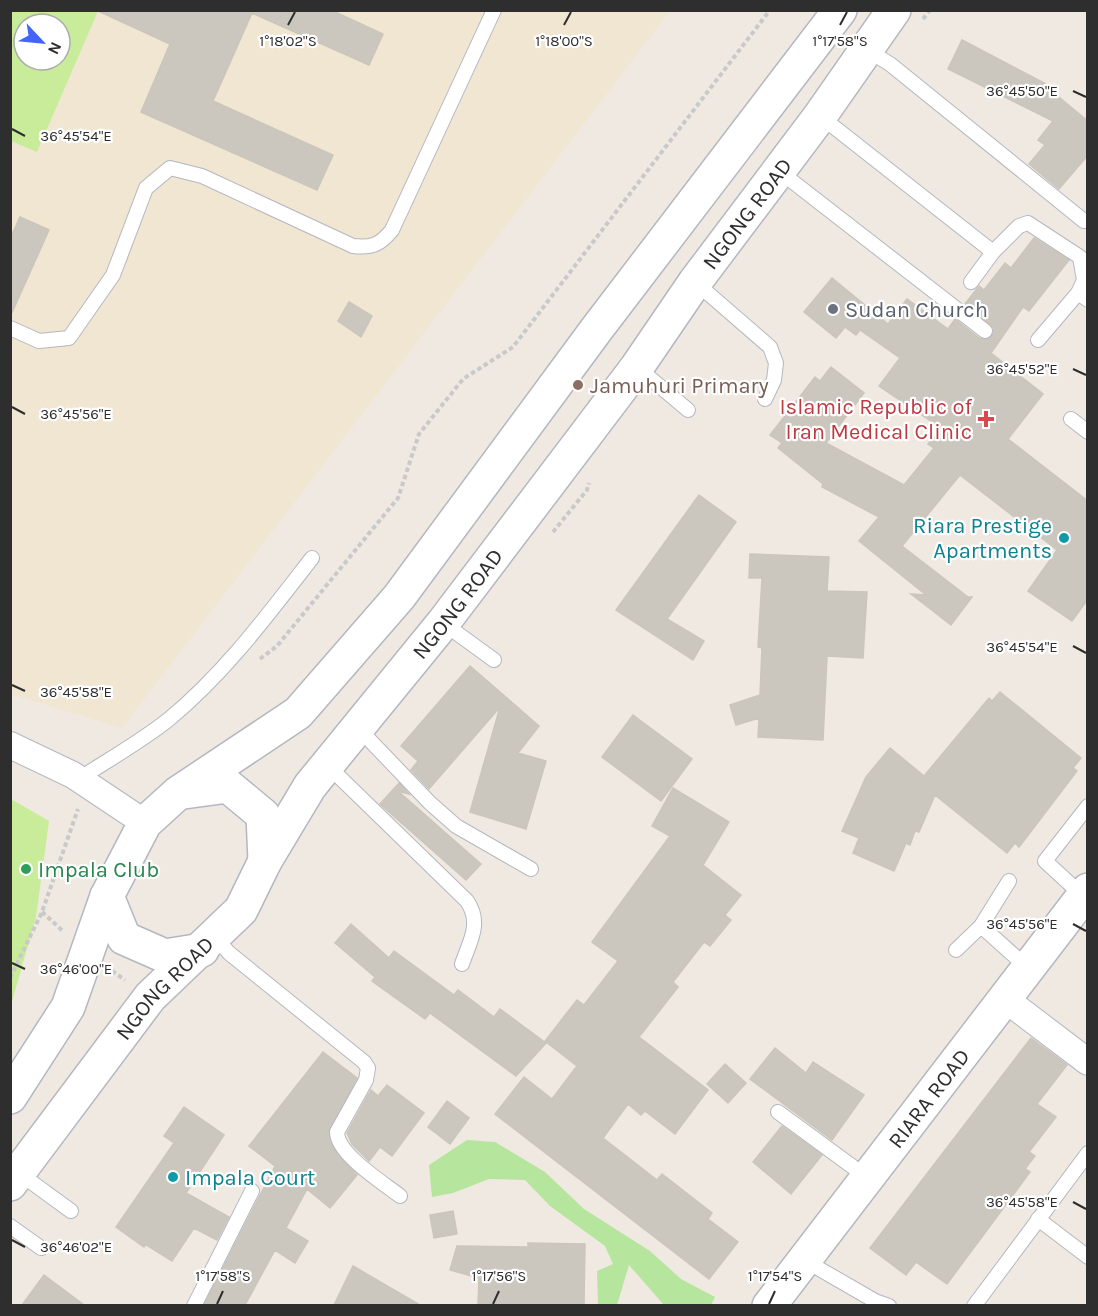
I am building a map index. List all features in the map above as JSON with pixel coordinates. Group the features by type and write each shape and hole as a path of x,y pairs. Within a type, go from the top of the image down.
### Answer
{"main road":[{"name":"NGONG ROAD","path":"15,1179 150,997 241,910 264,861 310,786 359,729 443,623 638,367 695,282 820,116 894,10"},
{"path":"10,1097 68,1007 107,896 146,823 178,793 298,713 399,597 830,14"},
{"path":"178,793 228,786 263,815 264,861"},
{"name":"RIARA ROAD","path":"769,1305 1085,893"},
{"path":"107,896 124,938 165,956 208,943"}],"street":[{"path":"10,745 85,782 146,823"},
{"path":"1005,999 1088,1062"}],"lane":[{"path":"10,328 39,341 69,338 113,276 146,188 170,168 202,176 353,246 365,248 383,241 392,230 494,10"},
{"path":"867,50 890,64 1084,221"},
{"path":"820,116 993,252"},
{"path":"779,171 985,331"},
{"path":"971,282 993,252 1019,226 1028,223 1036,226 1080,257 1084,280 1083,297 1038,340"},
{"path":"695,282 770,347 776,363 774,380 765,399"},
{"path":"638,367 688,410"},
{"path":"1071,419 1088,432"},
{"path":"85,782 166,721 225,667 312,558"},
{"path":"443,623 494,660"},
{"path":"359,729 430,803 456,826 531,869"},
{"path":"327,765 467,901 474,912 476,922 462,964"},
{"path":"1085,893 1045,861 1088,806"},
{"path":"956,950 981,926 1009,881"},
{"path":"981,926 1028,968"},
{"path":"208,943 229,953 364,1062 368,1068 366,1080 337,1132 337,1141 344,1151 400,1196"},
{"path":"778,1112 867,1179"},
{"path":"974,1305 1088,1153"},
{"path":"15,1179 71,1211"},
{"path":"195,1305 252,1191"},
{"path":"1038,1219 1088,1257"},
{"path":"10,1226 41,1248"},
{"path":"804,1260 875,1301 889,1305"}],"path":[{"path":"259,660 277,646 398,498 419,434 463,379 513,347 770,10"},
{"path":"10,978 42,912 85,782"}],"shaded area":[{"path":"10,11 670,11 122,728 11,694"}],"green space":[{"path":"11,11 98,11 72,71 72,12 12,12 12,72 72,72 37,152 11,141"},
{"name":"Impala Club","path":"11,799 49,821 36,917 11,1005"},
{"path":"467,1140 495,1142 545,1172 584,1209 650,1251 681,1279 715,1297 711,1305 664,1305 629,1265 617,1305 598,1305 597,1271 613,1264 605,1246 550,1206 525,1180 489,1179 453,1193 432,1197 429,1165"}],"building":[{"path":"96,10 331,10 383,34 369,65 252,13 213,101 333,155 317,190 141,112 170,44"},
{"path":"962,40 1050,86 1049,89 1088,121 1088,155 1059,189 1029,164 1045,145 1038,140 1053,121 948,69"},
{"path":"20,217 49,230 10,317 10,239"},
{"path":"1034,238 1069,260 1029,311 1023,307 991,353 1043,394 1008,439 1088,501 1088,599 1072,621 1028,591 1057,550 960,475 902,546 968,597 972,597 951,625 911,594 926,595 859,541 879,517 822,487 823,484 778,448 782,443 770,435 815,377 820,381 831,367 864,393 826,443 904,485 934,448 928,444 941,428 879,386 900,358 860,330 856,335 845,327 836,338 804,312 832,278 888,324 907,299 948,329 955,319 979,338 988,339 994,333 993,327 965,304 979,286 984,290 1005,263 1011,268"},
{"path":"349,302 372,316 361,337 338,321"},
{"path":"699,495 736,522 667,619 704,641 693,660 616,610"},
{"path":"750,554 829,557 827,591 867,592 863,658 827,656 823,740 758,737 759,718 736,725 730,705 760,695 762,648 758,647 762,578 749,578"},
{"path":"470,666 539,726 518,753 546,761 526,829 470,812 500,707 429,789 411,770 418,761 401,746"},
{"path":"1000,692 1081,758 1073,768 1077,771 1019,847 1015,843 1007,853 935,795 919,832 915,831 910,845 906,843 894,871 853,853 859,838 842,831 866,777 890,748 924,776 989,698 992,701"},
{"path":"633,715 692,759 661,801 602,757"},
{"path":"399,783 409,794 398,791 481,864 466,880 380,804"},
{"path":"673,788 729,822 703,865 741,895 725,915 731,920 710,946 704,942 673,982 678,987 639,1037 708,1090 675,1134 645,1111 641,1115 628,1104 603,1138 657,1180 662,1174 712,1213 708,1219 738,1242 709,1279 495,1114 524,1077 552,1099 577,1066 545,1041 577,1000 584,1005 618,961 592,942 670,836 652,826"},
{"path":"351,924 389,958 394,951 454,995 458,990 494,1017 500,1009 546,1043 516,1076 430,1013 425,1019 372,981 375,977 335,943"},
{"path":"1031,1038 1067,1065 1037,1104 1056,1117 1029,1152 1035,1156 1025,1169 1030,1172 947,1284 916,1262 906,1275 870,1248"},
{"path":"775,1048 806,1073 813,1062 864,1095 832,1140 750,1079"},
{"path":"323,1052 357,1078 328,1133 337,1154 357,1175 330,1208 307,1189 286,1228 308,1241 295,1263 275,1250 245,1305 204,1305 275,1166 249,1146"},
{"path":"725,1064 746,1083 728,1103 707,1084"},
{"path":"387,1085 424,1113 392,1156 380,1147 369,1161 352,1144 347,1133 371,1090 378,1096"},
{"path":"447,1101 469,1118 450,1144 428,1127"},
{"path":"184,1107 224,1135 186,1193 229,1217 217,1240 194,1228 172,1261 145,1244 144,1247 116,1227 174,1143 164,1136"},
{"path":"782,1126 822,1155 791,1194 753,1162"},
{"path":"453,1211 457,1234 434,1238 430,1215"},
{"path":"528,1243 585,1244 584,1305 478,1305 479,1278 450,1270 457,1246 528,1247"},
{"path":"353,1266 420,1305 334,1305"},
{"path":"44,1275 84,1305 22,1305"}],"place":[{"name":"Sudan Church","path":"833,309"},
{"name":"Jamuhuri Primary","path":"578,385"},
{"name":"Islamic Republic of Iran Medical Clinic","path":"986,419"},
{"name":"Riara Prestige Apartments","path":"1064,538"},
{"name":"Impala Club","path":"26,869"},
{"name":"Impala Court","path":"173,1177"}]}
